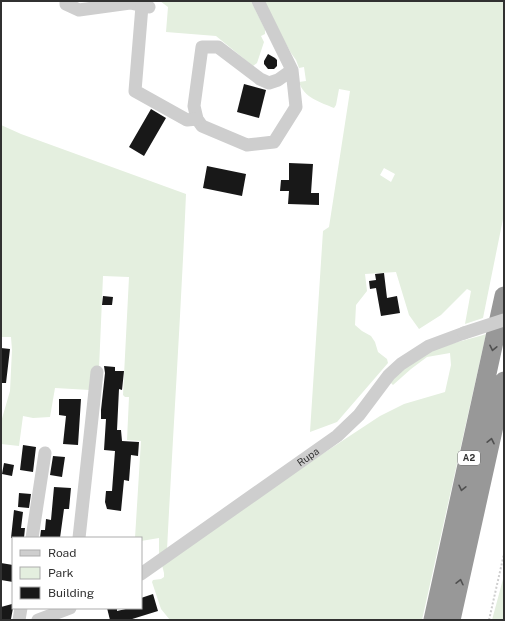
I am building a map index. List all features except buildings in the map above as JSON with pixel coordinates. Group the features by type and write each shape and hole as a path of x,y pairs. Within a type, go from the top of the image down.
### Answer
{"highway":[{"name":"A2","path":"433,620 504,296"},
{"name":"A2","path":"451,620 504,381"}],"street":[{"path":"66,1 66,4 80,10 130,3 146,7 135,91 187,120 197,119"},
{"path":"258,1 292,70 296,107 274,142 248,145 202,126 197,119 194,106 202,47 218,47 260,79 269,83 278,80 292,70"},
{"name":"Rupa","path":"142,573 337,436 359,415 389,376 401,364 429,346 504,320"},
{"path":"79,537 96,372"},
{"path":"32,537 46,453"},
{"path":"19,620 21,609"},
{"path":"38,620 67,609"}],"path":[{"path":"489,620 504,554"}],"green space":[{"path":"160,1 251,1 265,29 265,34 261,36 264,42 257,63 253,66 216,36 166,32 168,7"},
{"path":"262,1 504,1 504,214 483,318 465,324 471,291 467,289 441,315 419,329 409,315 396,272 365,274 367,291 356,305 355,325 371,336 375,342 378,352 387,359 388,363 337,422 310,432 323,231 329,227 350,91 339,89 334,108 313,99 305,92 299,82 306,81 304,67 299,68","holes":["384,168 395,174 391,182 380,175"]},
{"path":"1,125 21,134 186,194 167,550 159,554 159,538 142,541 142,537 135,537 141,441 127,440 129,397 125,397 123,395 129,277 103,276 99,369 92,369 90,390 55,388 50,417 33,418 23,416 19,446 1,444 1,422 10,391 12,350 11,337 1,337"},
{"path":"486,334 422,620 170,620 161,609 152,582 153,580 164,577 162,565 298,470 380,416 404,404 445,392 451,365 450,353 427,357 393,385 390,382 411,361 431,351"},
{"path":"504,572 504,620 492,620 503,579"}]}
